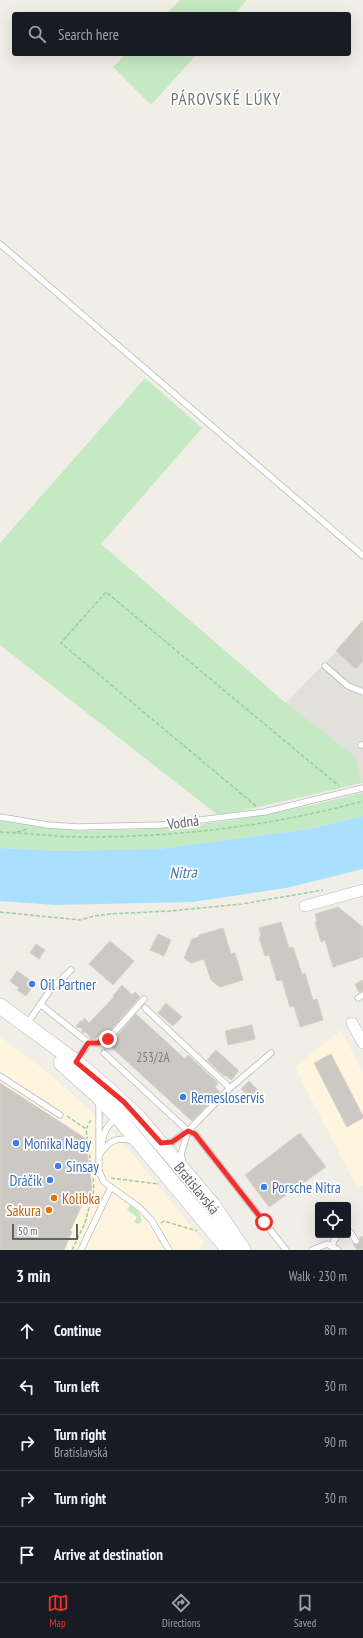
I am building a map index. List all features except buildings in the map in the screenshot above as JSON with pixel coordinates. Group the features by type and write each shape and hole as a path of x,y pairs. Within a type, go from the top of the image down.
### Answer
{"main road":[{"name":"Bratislavská","path":"0,1006 76,1062 124,1102 161,1143 212,1204 243,1250"},
{"name":"Bratislavská","path":"0,1019 42,1048 70,1070 99,1097 141,1142 229,1250"},
{"path":"118,1118 134,1121 177,1170 185,1172"}],"street":[{"path":"305,906 363,890"},
{"path":"352,1022 363,1042"}],"lane":[{"path":"0,244 363,556"},
{"path":"325,666 348,686 363,692"},
{"name":"Vodná","path":"0,817 48,825 112,827 161,825 264,812 363,788"},
{"path":"26,1025 51,989 71,970"},
{"path":"40,1004 88,1043 98,1043 108,1039 144,999"},
{"path":"145,1008 230,1088"},
{"path":"76,1062 88,1043"},
{"path":"104,1052 188,1131 195,1134 286,1250"},
{"path":"161,1143 172,1142 188,1131 230,1088 271,1053"},
{"path":"0,1076 60,1115"},
{"path":"99,1097 99,1171 104,1182 140,1208 152,1222 169,1250"},
{"path":"99,1155 104,1130 112,1121 118,1118"},
{"path":"185,1172 181,1154 188,1131"},
{"path":"99,1155 108,1143 119,1138 141,1142"},
{"path":"81,1250 111,1187"},
{"path":"351,1233 356,1240"},
{"path":"335,1248 334,1240 336,1238"},
{"path":"312,1250 327,1244 335,1248"}],"path":[{"path":"264,812 61,643 106,592 347,793"},
{"path":"0,832 16,833"},
{"path":"0,912 80,920 109,914 170,911 242,904 325,889"},
{"path":"60,1115 64,1114 86,1129"},
{"path":"91,1166 86,1129 92,1118"},
{"path":"72,1250 85,1223 93,1193 94,1189 92,1174"},
{"path":"109,1177 159,1184"},
{"path":"164,1222 197,1231"}],"shaded area":[{"path":"363,624 362,783 356,757 286,703"},
{"path":"341,1030 363,1074 363,1185 357,1188 295,1067"},
{"path":"0,1037 35,1062 84,1104 128,1149 204,1242 199,1250 0,1250"}],"green space":[{"path":"180,0 247,0 236,12 168,12"},
{"path":"124,56 195,56 151,105 113,67"},
{"path":"145,378 202,428 101,544 286,703 356,757 362,783 219,816 0,645 0,543"},
{"path":"363,792 363,816 314,828 158,849 58,851 0,848 0,819 39,826 78,830 150,829 222,822 258,816"},
{"path":"130,1205 141,1216 141,1222 138,1224 134,1222 137,1217 127,1210"}],"water":[{"name":"Nitra","path":"363,816 363,869 286,888 192,902 55,905 0,901 0,848 58,851 158,849 314,828"}],"place":[{"name":"Oil Partner","path":"32,984"},
{"name":"Remesloservis","path":"183,1097"},
{"name":"Monika Nagy","path":"16,1143"},
{"name":"Sinsay","path":"58,1166"},
{"name":"Dráčik","path":"50,1180"},
{"name":"Porsche Nitra","path":"264,1187"},
{"name":"Kolibka","path":"54,1198"},
{"name":"Sakura","path":"49,1210"}],"district":[{"name":"PÁROVSKÉ LÚKY","path":"226,99"}],"route":[{"path":"108,1039 98,1043 88,1043 76,1062 124,1102 161,1143 172,1142 188,1131 195,1134 264,1222"}]}
